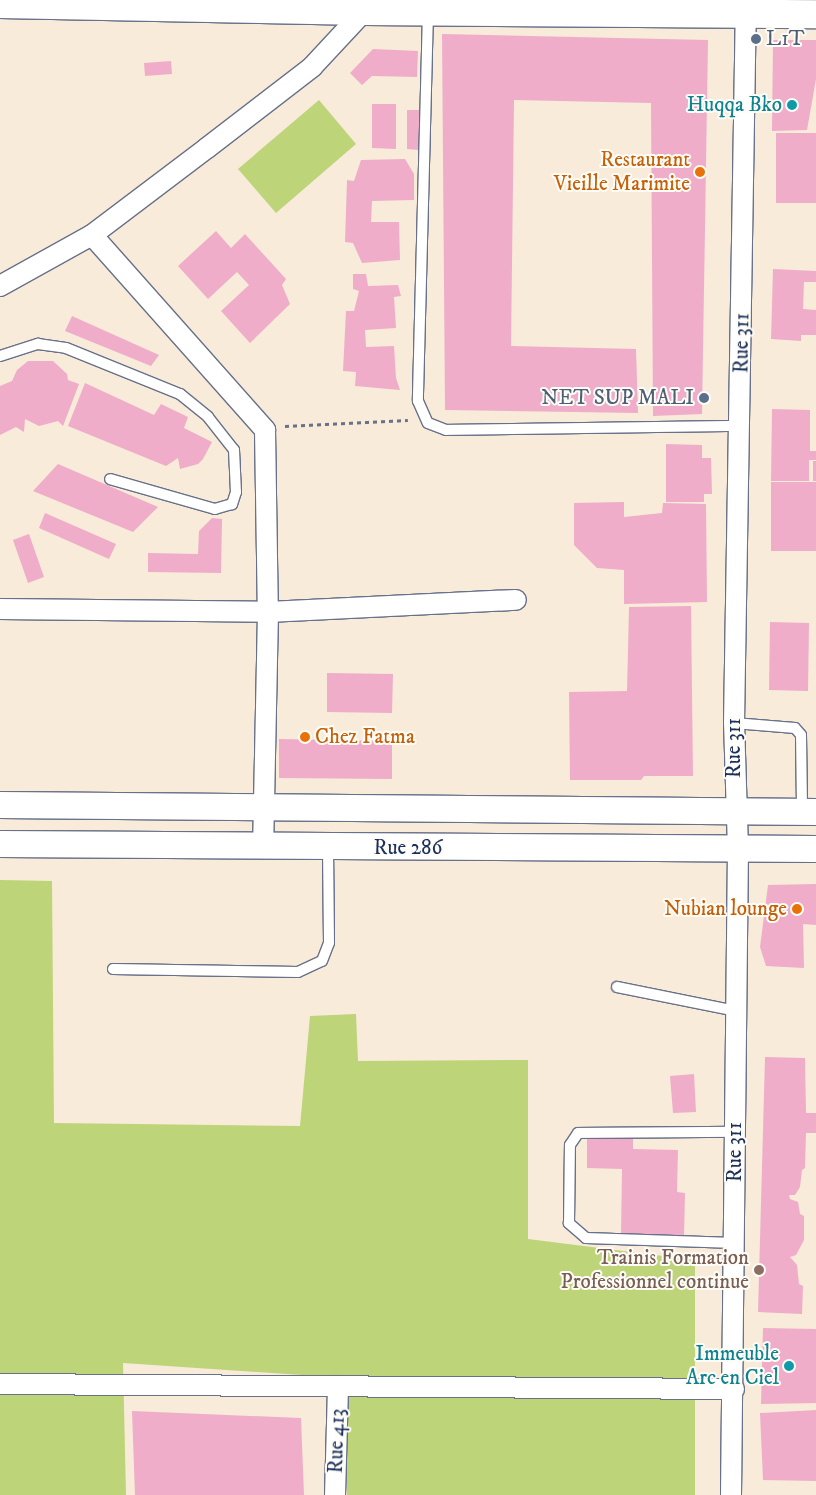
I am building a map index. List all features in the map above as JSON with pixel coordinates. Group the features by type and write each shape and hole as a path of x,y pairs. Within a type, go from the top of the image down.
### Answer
{"main road":[{"path":"0,4 364,11 746,8 816,14"}],"street":[{"name":"Rue 311","path":"731,1495 734,1388 738,849 735,812 734,724 746,8"},
{"path":"0,286 92,235 312,67 364,11"},
{"path":"92,235 265,430 268,612 263,847"},
{"path":"0,609 268,612 516,600"},
{"path":"0,805 809,812"},
{"name":"Rue 286","path":"0,844 816,849"},
{"path":"0,1384 734,1388"},
{"name":"Rue 413","path":"335,1495 338,1386"}],"lane":[{"path":"428,11 418,401 428,423 446,430 740,426"},
{"path":"0,356 38,344 66,348 180,394 208,417 234,450 236,492 232,504 215,508 110,479"},
{"path":"734,724 795,728 801,736 809,812"},
{"path":"114,969 298,972 322,961 329,943 328,847"},
{"path":"617,987 736,1011"},
{"path":"735,1132 578,1133 570,1145 569,1223 586,1238 735,1243"}],"path":[{"path":"265,430 399,418 428,423"}],"green space":[{"path":"319,100 356,144 276,213 238,169"},
{"path":"0,880 52,881 54,1123 300,1126 310,1016 356,1014 358,1061 528,1060 528,1239 695,1260 695,1495 347,1495 345,1378 123,1363 126,1495 0,1495"}],"building":[{"path":"442,34 708,40 702,414 653,416 651,103 514,100 511,346 636,349 638,413 445,410"},
{"name":"Huqqa Bko","path":"773,40 816,40 816,79 807,130 772,131"},
{"path":"373,49 418,51 417,77 372,76 362,85 350,73"},
{"path":"171,61 172,74 145,76 144,63"},
{"path":"372,104 396,104 396,149 372,148"},
{"path":"407,110 419,110 419,150 407,149"},
{"path":"776,133 816,133 816,203 776,203"},
{"path":"405,159 414,174 414,200 372,201 371,222 399,222 400,260 362,263 353,243 345,242 347,180 354,181 361,160"},
{"path":"216,231 231,248 245,234 286,279 282,285 290,304 250,343 221,311 249,285 237,272 208,299 178,266"},
{"path":"773,269 816,271 816,282 804,282 803,309 816,310 816,335 801,335 801,341 771,339"},
{"path":"353,274 366,274 368,286 398,285 401,296 394,297 396,328 365,330 366,347 394,346 396,378 400,390 355,386 356,372 343,371 346,311 354,311 359,291 353,289"},
{"path":"72,316 159,355 151,366 65,331"},
{"path":"28,361 53,361 67,374 68,380 79,384 63,426 58,421 39,426 25,419 24,432 16,427 0,435 0,386 12,381 17,370"},
{"path":"85,383 154,415 161,404 188,417 184,428 212,442 203,459 198,464 180,469 178,458 166,466 68,426"},
{"path":"772,409 810,410 810,451 816,451 816,460 809,460 809,481 771,481"},
{"path":"666,444 702,445 702,458 711,458 712,494 704,494 704,502 666,502"},
{"path":"813,461 816,461 816,481 813,481"},
{"path":"58,464 158,507 133,532 33,491"},
{"path":"771,482 816,482 816,551 771,551"},
{"path":"624,502 624,517 662,513 663,503 706,504 707,602 624,604 624,570 597,568 574,545 574,503"},
{"path":"45,513 116,544 109,559 39,528"},
{"path":"212,518 222,519 221,573 148,572 148,553 198,554 199,531"},
{"path":"29,534 44,577 28,583 13,540"},
{"path":"691,606 693,776 644,776 641,780 570,780 569,692 627,691 629,607"},
{"path":"770,622 809,623 808,691 769,690"},
{"path":"327,673 393,674 392,713 327,712"},
{"path":"279,739 392,741 392,779 279,778"},
{"path":"816,884 816,925 803,924 804,968 766,966 760,947 768,885"},
{"path":"765,1057 805,1058 806,1113 816,1113 816,1133 806,1133 805,1168 802,1170 800,1187 795,1195 789,1195 790,1199 798,1202 800,1214 804,1216 804,1240 796,1255 790,1257 797,1265 799,1284 803,1286 802,1314 758,1312"},
{"path":"694,1074 696,1112 673,1113 670,1076"},
{"path":"587,1135 633,1136 633,1149 678,1150 677,1192 685,1193 684,1237 621,1236 622,1169 587,1168"},
{"name":"Immeuble Arc en Ciel","path":"763,1328 816,1329 816,1403 761,1404"},
{"path":"816,1410 816,1481 763,1480 760,1413"},
{"path":"132,1411 301,1418 304,1495 135,1495"}],"place":[{"name":"L1T","path":"756,39"},
{"name":"Huqqa Bko","path":"792,105"},
{"name":"Restaurant Vieille Marimite","path":"700,172"},
{"name":"NET SUP MALI","path":"704,398"},
{"name":"Chez Fatma","path":"305,737"},
{"name":"Nubian lounge","path":"797,909"},
{"name":"Trainis Formation Professionnel continue","path":"759,1270"},
{"name":"Immeuble Arc en Ciel","path":"789,1366"}]}
